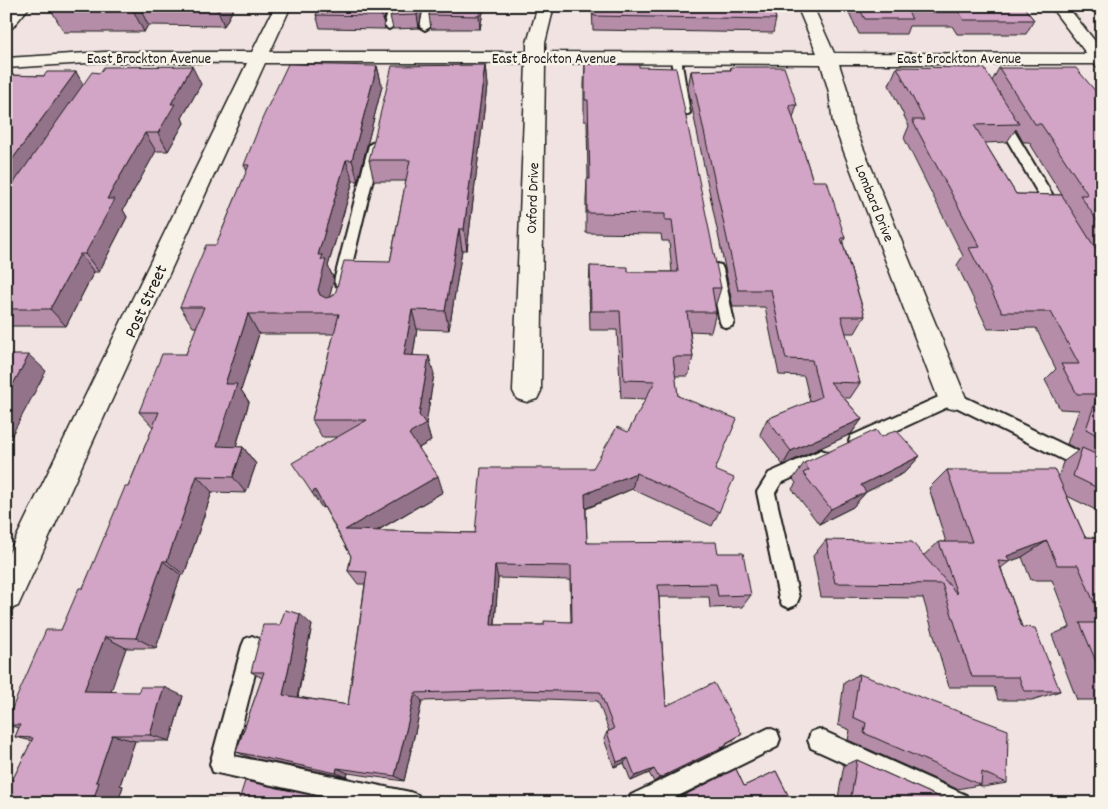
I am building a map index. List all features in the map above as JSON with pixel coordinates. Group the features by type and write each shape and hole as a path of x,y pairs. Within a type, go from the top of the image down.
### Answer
{"street":[{"path":"6,24 22,6"},
{"name":"Post Street","path":"6,595 283,6"},
{"name":"Oxford Drive","path":"527,391 536,57 538,31 546,6"},
{"name":"Lombard Drive","path":"805,6 828,58 842,103 843,122 952,398"},
{"path":"1058,6 1101,60"},
{"name":"East Brockton Avenue","path":"6,63 113,64 260,57 394,65 536,57 828,58 969,65 1101,60"}],"lane":[{"path":"389,26 395,6"},
{"path":"425,27 429,6"},
{"path":"676,58 687,125"},
{"path":"993,106 1062,221"},
{"path":"339,291 379,129"},
{"path":"713,256 727,322"},
{"path":"789,598 766,492 775,478 952,398 1102,471"},
{"path":"252,646 221,764 410,803"},
{"path":"639,803 769,739"},
{"path":"819,740 958,803"}],"building":[{"path":"52,6 133,6 132,8 50,8"},
{"path":"320,6 381,6 379,12 382,16 316,15"},
{"path":"395,6 418,6 417,15 390,16"},
{"path":"431,6 481,6 479,16 429,15"},
{"path":"593,6 772,6 776,19 594,16"},
{"path":"858,6 1023,6 1034,20 964,20 959,12 908,12 912,19 865,19"},
{"path":"288,64 377,66 352,160 346,160 318,255 323,255 321,260 326,260 318,290 320,295 326,298 333,296 336,291 344,261 390,262 410,160 369,160 392,66 485,65 464,229 459,229 445,311 412,310 404,355 429,356 419,415 426,424 409,434 438,476 345,530 475,533 481,468 593,468 617,427 628,432 655,381 624,380 620,311 591,311 590,266 628,267 628,272 678,272 672,220 665,220 665,214 587,213 587,179 590,179 588,100 585,100 585,64 676,68 721,288 712,288 716,312 687,312 693,357 673,357 678,396 737,419 715,470 734,478 719,512 636,473 585,494 587,543 716,542 718,553 743,553 751,595 718,596 716,584 658,585 666,706 714,683 742,734 726,743 727,745 659,778 654,769 635,776 628,758 617,762 607,732 614,729 600,692 516,690 415,693 395,776 337,768 336,773 236,752 264,672 251,672 263,625 280,625 285,610 300,614 283,695 348,705 367,572 348,571 351,556 315,490 312,493 292,463 367,420 312,420 339,314 248,314 225,384 237,384 217,446 243,447 233,477 197,476 167,561 163,561 136,638 105,637 84,691 139,692 140,687 164,687 150,735 112,735 96,782 99,782 94,798 109,798 107,803 6,803 6,791 33,738 15,737 20,725 6,725 6,722 46,630 61,630 79,588 83,588 125,487 128,487 159,412 139,412 162,354 186,354 204,307 180,307 206,245 216,245 249,165 244,165 263,117","holes":["495,565 571,566 572,622 544,621 544,625 491,625"]},
{"path":"192,66 171,104 175,104 158,133 145,133 107,199 115,199 85,254 80,254 50,309 6,309 6,194 92,72 100,73 104,67"},
{"path":"731,67 784,67 797,105 789,105 813,181 827,181 845,238 841,238 865,316 841,316 860,383 830,382 862,419 791,451 767,419 821,397 812,360 786,359 771,290 738,290 691,71 731,70"},
{"path":"897,67 984,68 1019,124 974,125 1016,194 1062,195 1102,259 1102,438 1086,429 1098,394 1077,394 1061,364 1079,364 1051,312 1002,312 969,248 980,247 912,120 924,120"},
{"path":"999,68 1076,68 1102,99 1102,228 1080,195 1088,195 1041,124 1035,124"},
{"path":"47,72 76,72 6,168 6,75 44,76"},
{"path":"6,355 29,355 6,397"},
{"path":"876,430 881,437 896,430 920,456 861,485 866,492 831,509 803,473 809,470 804,463"},
{"path":"1082,448 1102,457 1102,490 1073,476"},
{"path":"947,470 1055,470 1085,537 1102,538 1102,621 1078,565 1057,565 1047,541 1007,556 1010,562 998,561 1022,627 1035,628 1060,691 1024,691 1019,677 972,677 942,584 835,583 826,540 912,542 957,594 939,542 972,542"},
{"path":"1080,623 1102,623 1102,676"},
{"path":"859,674 1008,730 1007,783 982,772 981,785 864,733 866,723 853,717"},
{"path":"857,760 950,802 975,803 850,803"},
{"path":"736,769 744,786 776,771 792,803 671,802"},
{"path":"245,781 329,799 328,803 238,803"},
{"path":"201,797 238,803 199,803"}]}
